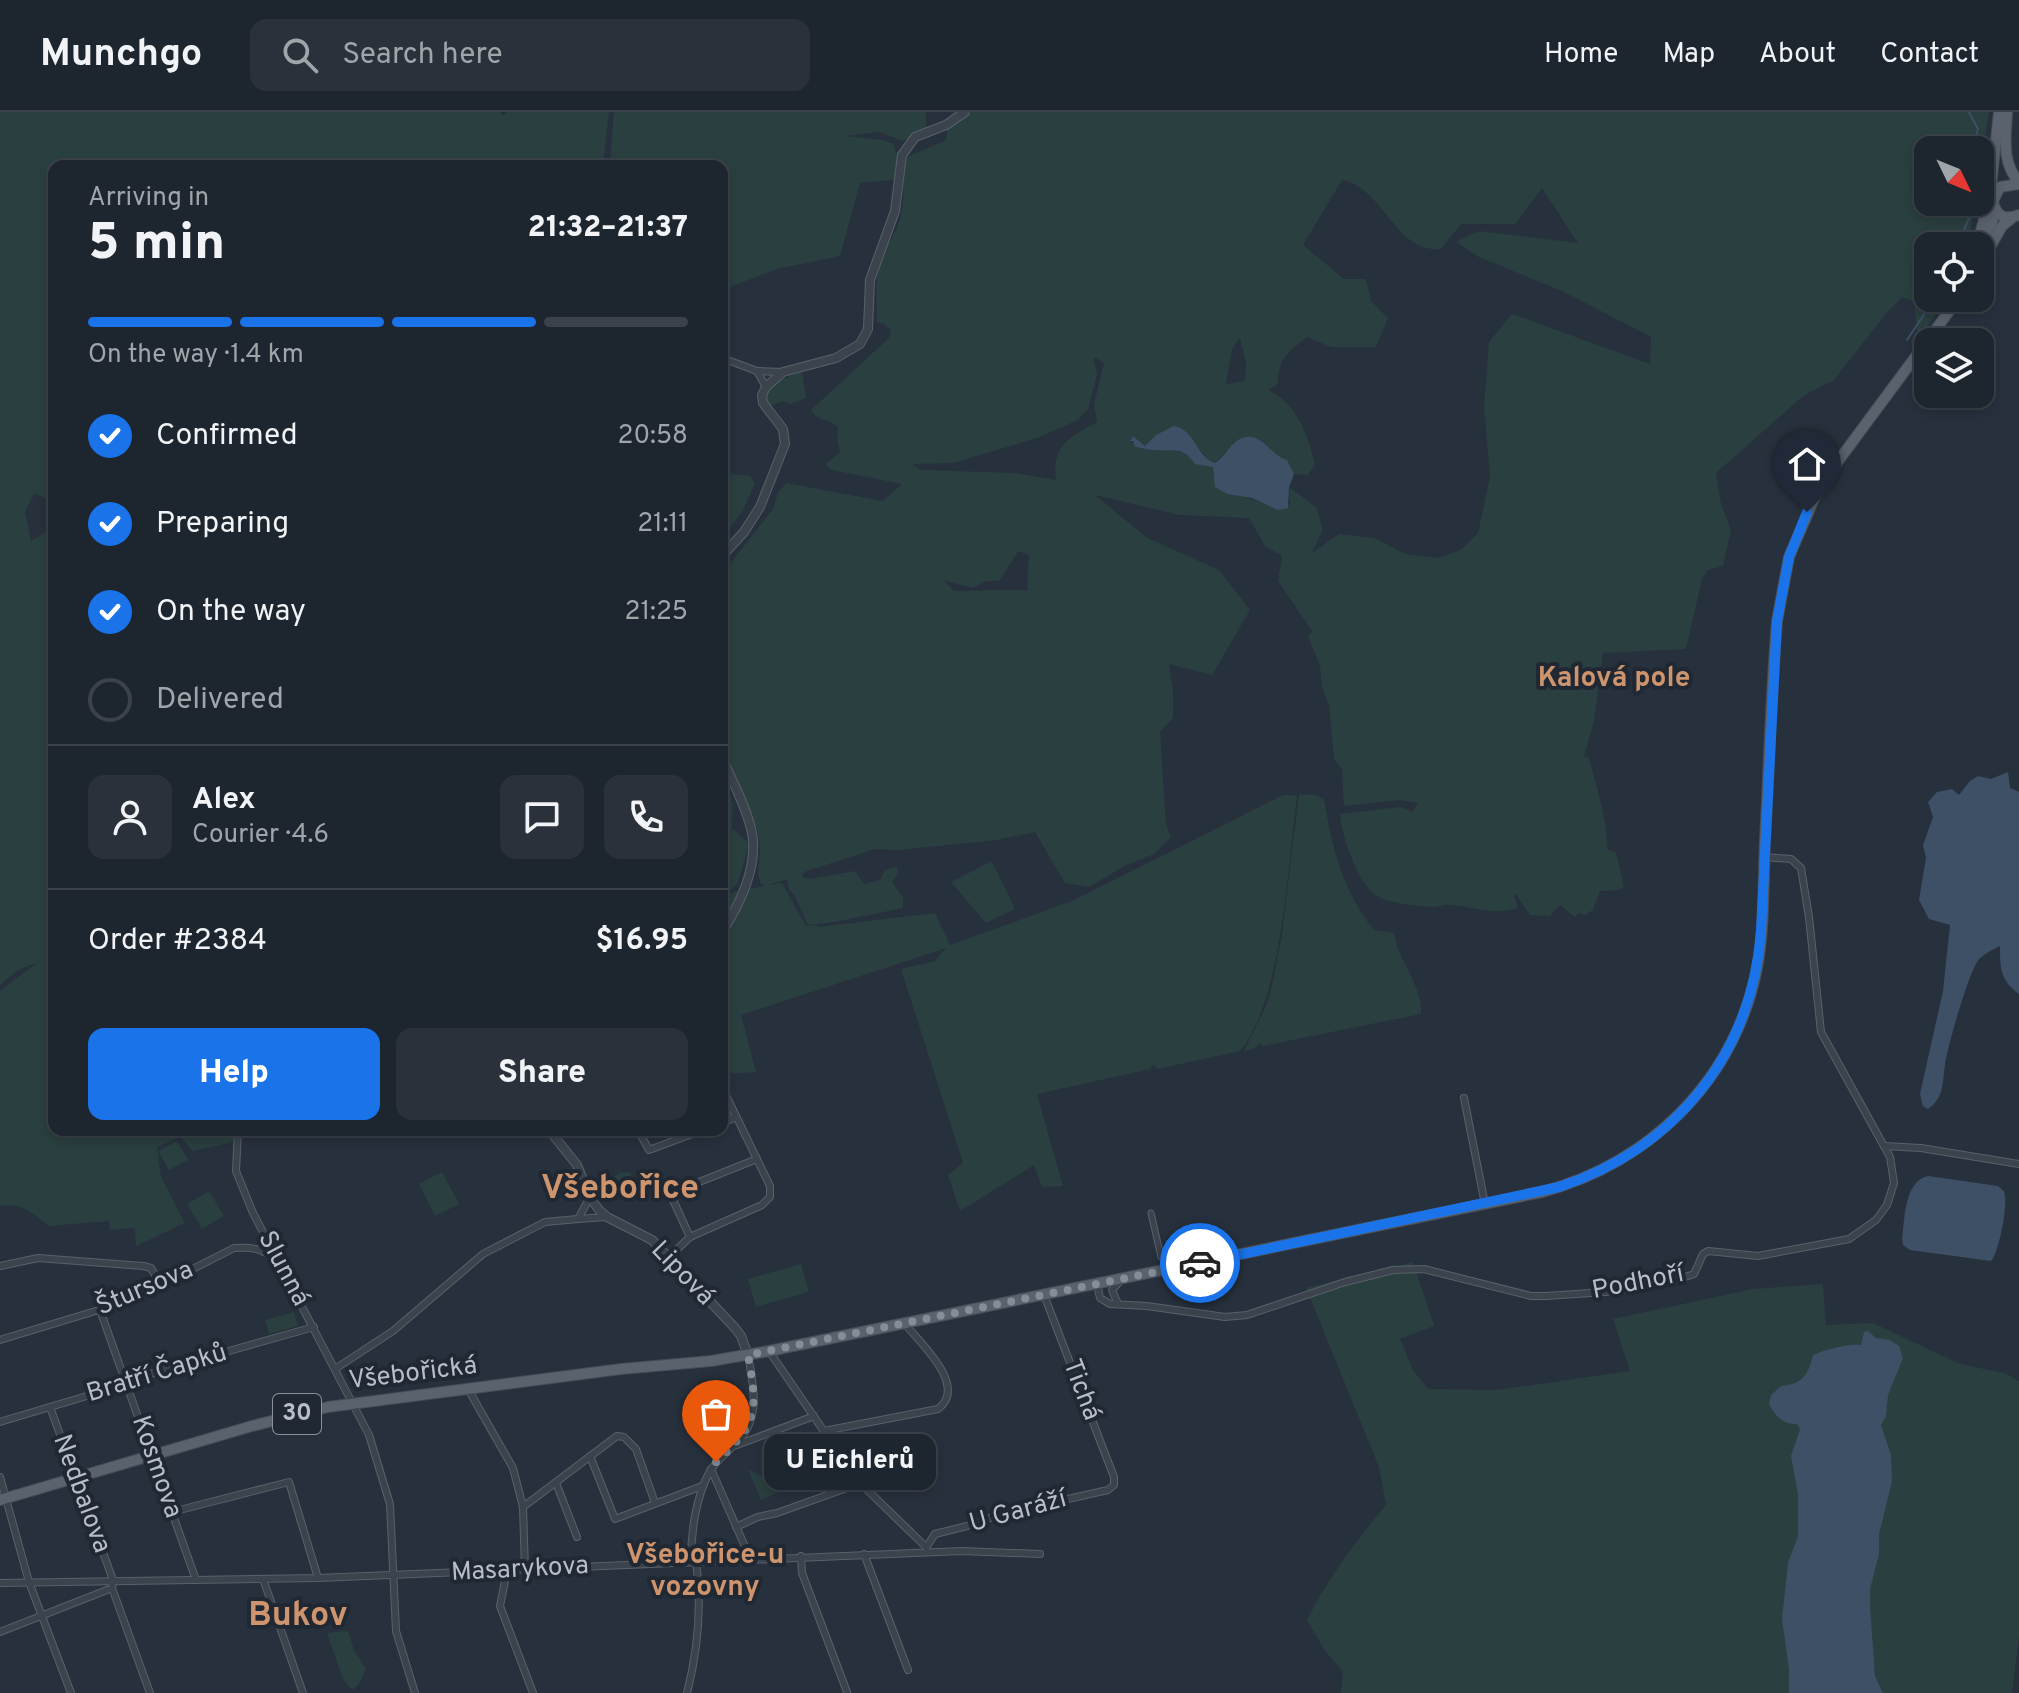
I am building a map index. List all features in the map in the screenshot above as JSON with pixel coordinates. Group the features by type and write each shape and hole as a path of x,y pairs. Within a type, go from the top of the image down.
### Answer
{"main road":[{"path":"1981,232 1990,196 1999,112"},
{"path":"1996,192 2004,185 2019,183 2006,159 2007,112"},
{"path":"1994,201 1999,179 1995,153"},
{"path":"1994,206 2001,217 2016,216"},
{"path":"1994,240 2002,226 2016,216"},
{"name":"30","path":"748,1355 1559,1187 1610,1167 1654,1138 1696,1096 1728,1049 1749,1001 1758,958 1775,642 1789,557 1807,512 1828,476 1947,312"},
{"name":"Všebořická","path":"3,1499 263,1423 352,1403 748,1355"}],"street":[{"path":"728,360 757,371 783,372 836,358 860,344 868,329 870,280 895,211 902,155 915,137 946,125 965,112"},
{"path":"757,371 766,387"},
{"path":"728,549 760,507 785,444 783,429 763,403 762,395 766,387 783,372"},
{"path":"728,772 752,831 754,847 743,892 728,921"},
{"name":"Podhoří","path":"1118,1304 1225,1317 1247,1315 1345,1282 1407,1268 1424,1269 1531,1296 1620,1291 1658,1279 1670,1282 1694,1274 1703,1254 1708,1251 1758,1256 1849,1239 1876,1220 1887,1205 1894,1183 1890,1157 1821,1032 1801,868 1791,859 1765,857"},
{"path":"1464,1098 1485,1204"},
{"path":"669,1257 690,1237 767,1202 770,1197 770,1186 728,1100"},
{"path":"728,1120 736,1117"},
{"name":"Slunná","path":"238,1136 236,1171 253,1213 369,1435 390,1504 396,1631 415,1693"},
{"name":"Lipová","path":"558,1136 577,1165 590,1197 607,1217 645,1236 669,1257 735,1328 748,1355"},
{"path":"641,1136 649,1150 687,1136"},
{"path":"1884,1146 1921,1148 2019,1164"},
{"path":"690,1237 673,1200 674,1192 757,1159"},
{"path":"578,1219 590,1197"},
{"path":"1151,1213 1161,1257"},
{"path":"335,1369 393,1331 483,1254 545,1222 607,1217"},
{"name":"Štursova","path":"0,1340 100,1310 162,1287 234,1248 249,1247 264,1251 282,1268"},
{"path":"0,1266 38,1258 143,1266 151,1268 162,1287"},
{"path":"1097,1284 1100,1298 1110,1304 1118,1304 1112,1290 1122,1279"},
{"name":"Tichá","path":"1044,1295 1114,1477 1114,1485"},
{"name":"Kosmova","path":"100,1310 196,1580"},
{"path":"824,1431 938,1409 946,1403 950,1393 947,1378 905,1324"},
{"name":"Bratří Čapků","path":"0,1422 127,1384 158,1371 314,1327"},
{"path":"769,1351 858,1481 927,1549"},
{"path":"687,1693 698,1630 699,1587 694,1561 696,1516 702,1486 711,1469 749,1426 754,1386 748,1355"},
{"path":"468,1389 513,1468 523,1507 525,1570"},
{"name":"Nedbalova","path":"50,1407 150,1693"},
{"path":"733,1446 814,1416"},
{"path":"523,1507 617,1436 632,1442 655,1503"},
{"path":"590,1456 615,1519 702,1486"},
{"path":"711,1469 750,1558"},
{"path":"0,1477 3,1499 29,1582 71,1693"},
{"path":"736,1527 847,1488 858,1481"},
{"path":"172,1512 289,1482 318,1578"},
{"path":"556,1483 577,1537"},
{"name":"U Garáží","path":"927,1549 935,1534 1001,1514 1108,1490 1114,1485"},
{"name":"Masarykova","path":"0,1583 318,1578 927,1549 1040,1554"},
{"path":"864,1554 908,1670"},
{"path":"801,1556 802,1573 847,1692"},
{"path":"507,1571 500,1606 533,1693"},
{"path":"263,1579 303,1693"},
{"path":"0,1632 107,1590"}],"green space":[{"path":"0,112 501,112 505,115 507,112 609,112 603,160 48,160 48,500 34,493 25,512 31,541 48,529 48,1136 232,1136 233,1142 193,1151 180,1137 157,1147 161,1177 185,1223 136,1246 135,1228 110,1230 109,1221 49,1226 21,1207 0,1206 0,991 37,963 18,970 0,985"},
{"path":"614,112 926,112 926,128 903,141 879,132 846,136 893,144 899,159 895,180 860,183 840,256 777,269 728,288 728,160 610,160"},
{"path":"954,112 1989,112 1985,136 1914,136 1914,216 1973,216 1970,232 1914,232 1914,302 1902,297 1834,380 1803,396 1716,473 1721,504 1731,530 1723,566 1708,570 1702,579 1686,649 1603,653 1594,721 1584,756 1589,758 1599,794 1608,850 1616,852 1624,887 1600,891 1593,910 1585,915 1579,913 1575,917 1560,905 1550,916 1530,915 1516,894 1518,908 1501,911 1408,904 1374,894 1353,862 1340,814 1401,807 1413,812 1418,803 1399,800 1344,806 1342,769 1334,759 1329,705 1322,687 1320,666 1308,636 1312,631 1278,581 1282,556 1265,546 1249,518 1180,515 1095,495 1147,538 1219,570 1250,610 1212,675 1169,664 1173,718 1160,732 1166,824 1171,837 1154,854 1124,866 1089,887 1065,883 1035,832 996,840 899,850 875,849 804,872 802,877 809,879 855,871 864,884 880,880 885,870 897,867 898,873 892,882 903,897 903,908 835,922 808,925 794,894 789,890 787,879 768,885 782,883 806,926 935,913 950,945 1072,901 1283,795 1297,795 1275,965 1254,1028 1240,1051 1158,1069 1152,1065 1151,1069 1037,1094 1063,1186 1042,1187 1034,1165 960,1211 948,1175 963,1163 901,969 935,961 946,948 741,1015 756,1072 728,1074 728,897 733,892 765,886 758,876 760,848 757,829 728,757 728,566 773,509 778,493 786,483 883,501 902,484 832,470 825,464 840,453 838,427 816,416 811,410 889,338 891,330 877,322 877,279 881,259 900,219 907,157 946,140 949,116","holes":["1342,180 1356,185 1412,241 1426,248 1441,249 1461,224 1515,224 1542,188 1578,243 1479,231 1456,242 1479,257 1562,291 1651,337 1650,364 1512,314 1489,342 1484,406 1490,477 1478,533 1462,549 1439,558 1405,554 1374,538 1339,534 1312,553 1323,529 1316,507 1289,487 1290,504 1286,509 1227,494 1214,478 1213,467 1175,449 1136,447 1130,439 1133,436 1145,446 1182,428 1209,461 1215,463 1228,449 1266,452 1282,459 1294,474 1308,475 1315,464 1300,421 1287,403 1268,390 1278,384 1282,361 1307,337 1331,347 1376,347 1388,318 1371,301 1366,279 1344,279 1303,245","1240,338 1246,363 1245,381 1226,384 1232,349","1093,359 1104,363 1094,404 1097,422 1064,444 1057,458 1056,480 1015,473 920,470 912,464 953,463 1037,438 1078,420 1088,409 1095,383 1097,373","1018,551 1029,555 1027,591 954,591 943,580 973,588 986,581 999,581"]},
{"path":"1915,312 1937,312 1926,328 1917,328"},
{"path":"802,372 806,398 791,404 784,401 770,406 766,396 773,387"},
{"path":"728,474 750,476 755,483 743,510 728,530"},
{"path":"728,789 733,804 732,828 747,842 748,847 738,883 728,892"},
{"path":"1299,794 1324,799 1335,852 1354,900 1374,930 1394,933 1418,993 1421,1014 1263,1046 1259,1043 1256,1048 1244,1051 1266,1006 1272,986 1282,934"},
{"path":"992,861 1015,909 986,923 951,882"},
{"path":"177,1141 188,1160 169,1170 158,1151"},
{"path":"442,1172 459,1204 435,1216 419,1184"},
{"path":"629,1172 640,1186 634,1195 626,1196 609,1180 620,1173"},
{"path":"209,1191 224,1216 202,1229 187,1204"},
{"path":"1413,1262 1434,1326 1400,1339 1413,1370 1428,1389 1497,1390 1630,1371 1613,1319 1753,1289 1823,1284 1826,1325 1873,1323 1960,1364 2004,1373 2019,1381 2019,1637 2012,1693 1341,1693 1343,1672 1325,1651 1307,1620 1343,1561 1386,1505 1379,1467 1306,1288"},
{"path":"801,1264 809,1292 756,1307 748,1279"},
{"path":"294,1312 298,1326 269,1334 265,1320"},
{"path":"748,1470 780,1484 783,1490 761,1500"},
{"path":"348,1631 354,1650 366,1669 359,1684 352,1690 343,1679 327,1633"}],"water":[{"path":"1174,426 1187,433 1204,455 1215,463 1238,440 1246,437 1259,440 1287,460 1294,474 1289,487 1288,508 1278,510 1252,498 1227,494 1215,487 1213,467 1195,464 1181,452 1135,447 1130,441 1133,436 1145,446 1156,435"},
{"path":"2008,772 2010,788 2019,792 2019,994 2002,973 2000,946 1979,959 1954,1027 1940,1095 1928,1109 1923,1106 1920,1094 1943,991 1950,925 1929,919 1919,900 1926,858 1923,845 1933,817 1928,802 1937,792 1952,789 1959,795 1978,776 1991,779"},
{"path":"1928,1176 1998,1186 2003,1191 2004,1220 1991,1261 1910,1250 1903,1245 1905,1211 1910,1193 1920,1179"},
{"path":"1868,1331 1876,1338 1890,1340 1899,1346 1903,1358 1888,1395 1886,1416 1881,1425 1891,1455 1892,1481 1870,1589 1875,1676 1883,1693 1789,1693 1782,1619 1788,1563 1798,1536 1798,1494 1791,1456 1800,1429 1797,1424 1780,1419 1769,1404 1771,1395 1781,1386 1795,1383 1803,1377 1813,1355 1837,1347 1861,1345 1864,1332"}],"waterway":[{"path":"1969,112 1978,129 1976,136"},
{"path":"1963,232 1970,216"},
{"path":"1907,340 1926,312"}],"way so far":[{"path":"716,1462 749,1426 754,1386 748,1355 1200,1263"}],"place":[{"name":"U Eichlerů","path":"716,1462"}],"district":[{"name":"Kalová pole","path":"1614,679"},
{"name":"Všebořice","path":"620,1189"},
{"name":"Všebořice-u vozovny","path":"705,1572"},
{"name":"Bukov","path":"298,1616"}],"route":[{"path":"1200,1263 1517,1198 1578,1181 1640,1149 1671,1123 1696,1096 1735,1034 1749,1001 1756,971 1761,931 1777,621 1789,557 1807,512"}]}
